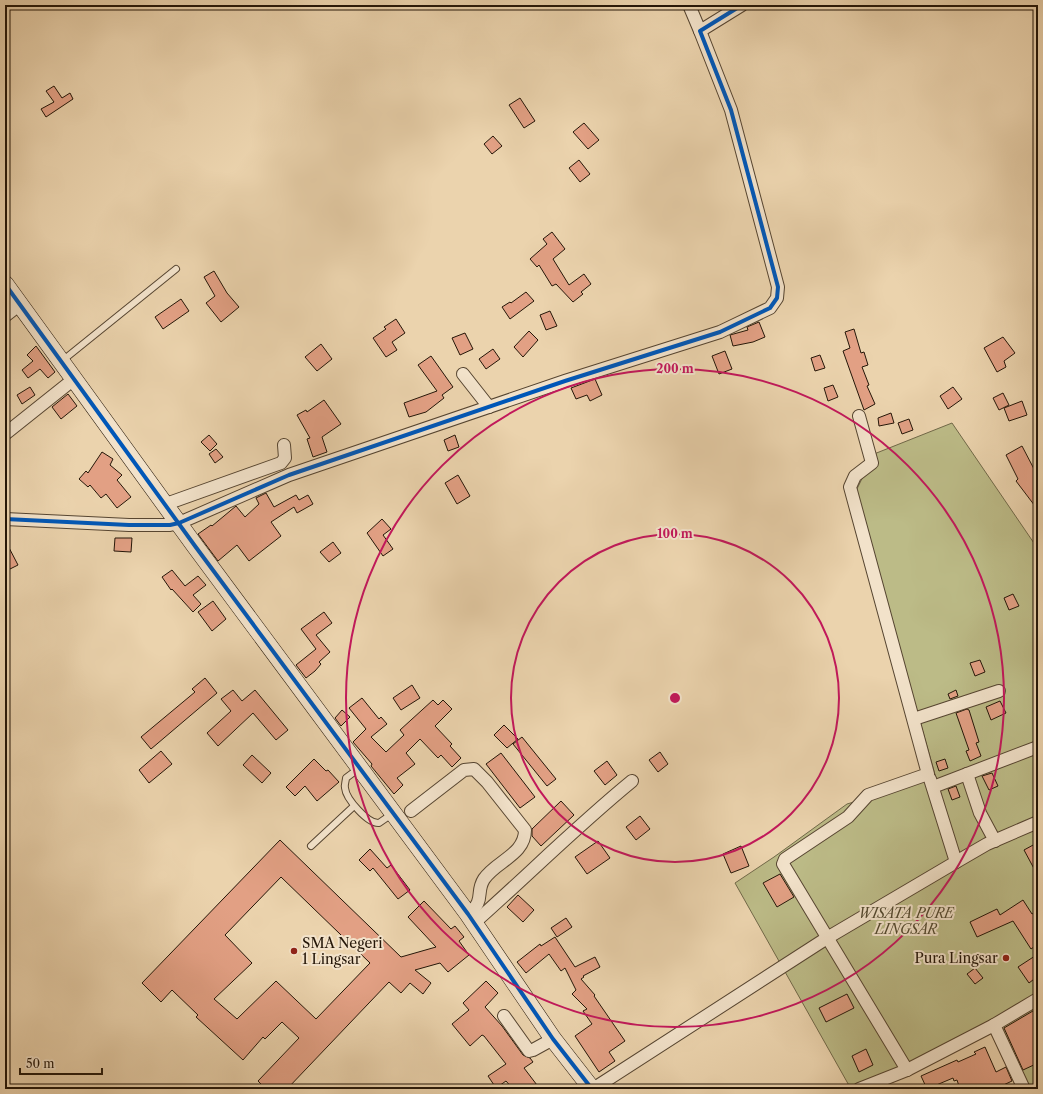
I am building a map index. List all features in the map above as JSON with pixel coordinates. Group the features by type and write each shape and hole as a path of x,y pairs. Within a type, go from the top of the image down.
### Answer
{"street":[{"path":"5,519 129,525 170,525 179,523 289,475 488,407 720,332 763,313 770,308 777,298 778,287 731,110 689,5"},
{"path":"700,31 742,5"},
{"path":"5,284 60,362 360,768 392,814 471,918 553,1039 592,1089 827,938 956,862 995,841 1038,822"},
{"path":"5,316 19,305"},
{"path":"463,374 488,407"},
{"path":"5,434 74,379"},
{"path":"859,416 872,463 854,476 850,488 928,774 956,862"},
{"path":"166,504 281,463 285,458 284,445"},
{"path":"914,720 999,691"},
{"path":"933,787 1035,748"},
{"path":"411,811 464,770 474,770 487,782 525,830 525,837 521,845 484,878 477,907 471,918"},
{"path":"907,1070 783,864 784,859 848,817 868,795 928,774"},
{"path":"967,774 980,813 995,841"},
{"path":"471,918 543,862 594,812 632,781"},
{"path":"860,1089 907,1070 994,1025 1036,1000"},
{"path":"504,1016 528,1051 533,1050 553,1039"},
{"path":"994,1025 1024,1089"}],"lane":[{"path":"60,362 176,269"},
{"path":"360,768 349,775 345,783 345,788 354,806 373,823 379,823 392,814"},
{"path":"311,846 354,806"}],"green space":[{"name":"WISATA PURE LINGSAR","path":"952,423 1038,549 1038,1089 1026,1089 990,1025 851,1089 735,883 774,857 847,804 936,778 855,493 874,454"}],"building":[{"path":"54,86 62,98 70,93 73,99 46,117 41,109 54,102 46,91"},
{"path":"520,98 535,121 524,128 509,105"},
{"path":"584,123 599,140 588,149 573,132"},
{"path":"493,136 502,146 492,154 484,144"},
{"path":"579,160 590,174 580,182 569,168"},
{"path":"552,232 565,249 553,259 569,285 584,274 591,284 581,292 583,294 573,302 556,284 552,286 539,265 537,267 530,259 547,244 543,239"},
{"path":"214,271 227,293 239,307 221,322 206,303 215,296 204,277"},
{"path":"526,292 534,301 510,319 502,307 510,302 511,303"},
{"path":"181,299 189,311 163,329 155,317"},
{"path":"550,311 557,326 546,330 540,315"},
{"path":"396,319 405,333 392,342 397,350 386,357 373,338 386,329 384,327"},
{"path":"759,322 765,337 753,342 733,346 730,335 748,330 747,327"},
{"path":"854,329 861,353 864,352 868,365 862,367 869,385 867,386 875,404 864,410 843,351 850,348 845,332"},
{"path":"529,331 538,340 523,357 514,347"},
{"path":"465,333 473,349 460,355 452,338"},
{"path":"1003,337 1015,353 1004,361 1006,367 997,372 984,348"},
{"path":"321,344 332,359 317,371 305,357"},
{"path":"36,346 55,372 48,378 40,369 28,378 22,370 33,361 27,355"},
{"path":"493,349 500,359 486,369 479,359"},
{"path":"725,351 732,369 719,374 712,356"},
{"path":"820,355 825,368 815,371 811,358"},
{"path":"431,356 453,387 442,395 444,398 426,412 409,417 404,403 437,391 418,365"},
{"path":"595,379 602,395 590,401 587,395 576,399 571,388"},
{"path":"833,385 838,397 828,401 824,388"},
{"path":"30,387 35,395 22,404 17,395"},
{"path":"953,387 962,399 948,409 940,396"},
{"path":"1003,393 1009,405 999,410 993,398"},
{"path":"68,394 77,406 61,419 52,407"},
{"path":"324,400 341,424 322,437 327,452 313,457 307,439 310,438 297,415 306,410 307,412"},
{"path":"1022,401 1027,415 1009,421 1004,408"},
{"path":"891,413 894,423 879,426 878,418"},
{"path":"909,419 913,430 902,434 898,423"},
{"path":"209,435 217,444 210,451 201,442"},
{"path":"455,435 459,447 448,451 444,440"},
{"path":"1022,446 1034,469 1038,466 1038,510 1016,481 1018,479 1006,455"},
{"path":"216,449 223,457 215,463 209,454"},
{"path":"102,452 113,459 110,465 122,475 117,480 131,497 117,508 106,494 101,498 90,485 88,487 79,479 86,471 88,473"},
{"path":"458,475 470,496 457,504 445,483"},
{"path":"266,493 274,507 296,495 299,500 308,495 313,504 297,513 294,507 271,522 281,536 249,561 237,545 218,561 198,534 211,525 212,526 236,506 245,517 259,504 256,498"},
{"path":"382,519 391,529 383,535 393,549 383,556 367,533"},
{"path":"115,538 132,538 131,552 114,551"},
{"path":"5,540 18,565 8,570 5,565"},
{"path":"333,542 341,553 329,562 320,552"},
{"path":"172,570 185,586 198,576 206,585 193,595 201,604 193,612 172,589 171,590 162,577"},
{"path":"1013,594 1019,606 1009,610 1004,598"},
{"path":"213,601 226,619 212,631 198,612"},
{"path":"324,612 332,623 316,635 330,652 319,662 321,664 315,671 306,678 296,665 316,649 301,629"},
{"path":"980,660 985,672 975,676 970,663"},
{"path":"205,678 217,693 151,749 141,737 195,692 192,689"},
{"path":"412,685 420,698 401,710 393,698"},
{"path":"233,690 242,701 255,690 288,730 276,740 253,713 218,746 207,733 231,711 221,699"},
{"path":"956,690 958,696 950,699 948,694"},
{"path":"362,698 379,719 381,717 387,724 371,737 386,752 404,735 400,730 433,700 438,705 443,700 452,709 435,726 452,744 450,746 461,758 452,767 441,755 438,758 420,739 406,753 415,764 397,778 403,785 394,794 371,766 372,764 353,742 366,729 349,708"},
{"path":"1000,701 1006,713 991,720 986,707"},
{"path":"967,709 969,710 979,742 976,743 981,756 970,761 966,751 969,750 956,713"},
{"path":"342,710 350,717 341,726 335,718"},
{"path":"504,725 518,739 507,748 494,735"},
{"path":"522,737 556,779 547,786 513,744"},
{"path":"161,751 172,764 149,783 139,770"},
{"path":"660,752 668,764 658,772 649,760"},
{"path":"501,753 535,797 520,808 486,764"},
{"path":"252,755 271,773 262,783 243,765"},
{"path":"314,759 326,771 328,770 339,782 317,801 305,786 295,796 286,787"},
{"path":"945,759 948,768 939,771 936,762"},
{"path":"607,761 617,775 605,785 594,771"},
{"path":"992,773 998,786 989,790 982,776"},
{"path":"956,786 960,797 952,800 948,789"},
{"path":"561,801 574,815 541,846 532,836 532,829"},
{"path":"640,816 650,829 636,840 626,827"},
{"path":"280,840 401,957 436,947 408,917 424,901 451,929 455,926 464,937 459,941 469,955 448,972 440,963 415,970 431,983 423,994 410,983 401,993 389,982 287,1089 266,1089 258,1081 299,1038 282,1022 265,1039 263,1037 243,1060 196,1017 198,1015 172,990 161,1002 142,983","holes":["281,877 370,963 316,1019 276,981 237,1019 214,999 252,963 225,935"]},
{"path":"598,841 610,858 587,874 575,857"},
{"path":"1035,844 1038,849 1038,876 1024,850"},
{"path":"741,846 749,866 731,873 723,854"},
{"path":"370,849 387,868 391,865 410,890 398,899 373,868 370,871 359,860"},
{"path":"780,874 794,897 777,907 763,883"},
{"path":"518,895 534,910 523,922 507,907"},
{"path":"1023,900 1032,914 1038,911 1038,944 1031,949 1013,921 977,937 970,922 997,909 1000,915"},
{"path":"566,918 572,927 557,937 551,928"},
{"path":"555,937 575,967 595,957 600,967 583,976 584,977 581,979 595,995 594,996 625,1041 609,1052 615,1061 599,1072 575,1036 592,1024 583,1011 587,1009 572,994 576,990 565,968 561,971 549,954 526,973 517,962 540,944 541,946"},
{"path":"1038,954 1038,976 1029,983 1018,967"},
{"path":"975,968 983,978 975,984 967,974"},
{"path":"486,981 498,993 485,1007 502,1026 523,1055 530,1058 533,1062 524,1068 540,1089 513,1089 506,1081 496,1088 488,1076 506,1064 484,1036 482,1035 470,1046 452,1024 469,1010 463,1003"},
{"path":"847,994 854,1008 826,1022 819,1008"},
{"path":"1038,1008 1038,1063 1023,1070 1004,1028"},
{"path":"985,1047 996,1072 1006,1067 1012,1081 995,1089 980,1089 978,1085 970,1089 960,1089 957,1080 954,1081 953,1078 927,1089 921,1076 957,1060 958,1062 976,1054 974,1052"},
{"path":"866,1049 873,1065 859,1072 852,1056"}],"cycle path":[{"path":"5,519 129,525 170,525 179,523 289,475 565,381 720,332 770,308 777,298 778,287 731,110 700,31 742,5"},
{"path":"5,284 195,546 468,914 553,1039 592,1089"}],"place":[{"name":"SMA Negeri 1 Lingsar","path":"294,951"},
{"name":"Pura Lingsar","path":"1006,958"}]}
